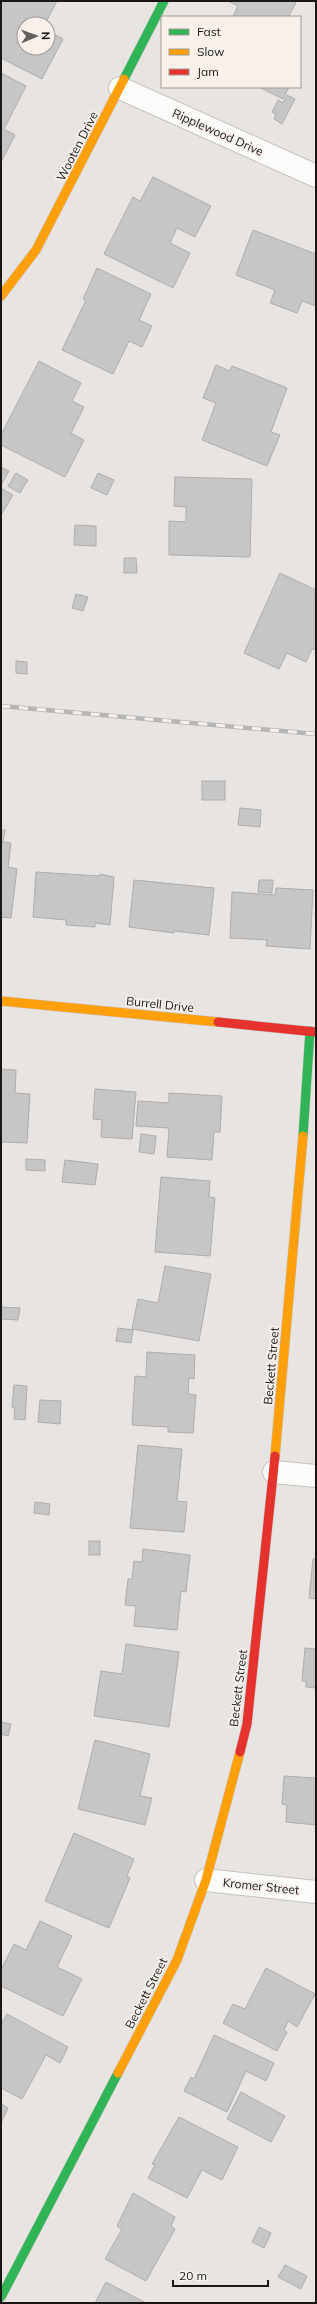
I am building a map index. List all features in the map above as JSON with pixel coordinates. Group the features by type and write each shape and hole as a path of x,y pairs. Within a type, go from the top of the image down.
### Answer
{"street":[{"name":"Wooten Drive","path":"1,296 36,250 164,1"},
{"name":"Ripplewood Drive","path":"120,88 316,176"},
{"name":"Burrell Drive","path":"1,1001 313,1032"},
{"name":"Beckett Street","path":"1,2297 176,1960 206,1880 247,1724 274,1472 313,1032"},
{"path":"274,1472 316,1476"},
{"name":"Kromer Street","path":"206,1880 316,1892"}],"building":[{"path":"1,1 57,1 49,16 16,16 16,56 54,56 42,79 1,58"},
{"path":"228,1 293,1 296,3 289,16 233,16 238,6"},
{"path":"56,35 63,39 56,52"},
{"path":"1,73 26,86 4,129 15,135 1,162"},
{"path":"261,88 288,88 283,99"},
{"path":"287,95 295,99 282,124 274,119 276,114 272,112 278,100 283,103"},
{"path":"153,177 211,206 195,237 177,228 170,243 190,253 173,288 104,254 133,197 140,201"},
{"path":"253,230 316,254 316,306 302,301 297,313 270,303 275,290 236,275"},
{"path":"97,268 151,294 139,320 152,326 142,347 129,341 113,374 62,350 86,300 83,299"},
{"path":"39,361 81,383 72,401 84,407 71,433 84,440 65,477 1,445 1,435"},
{"path":"216,365 230,371 232,366 287,388 271,432 280,435 267,466 202,440 216,403 203,398"},
{"path":"1,467 9,471 1,485"},
{"path":"16,473 28,480 20,493 8,486"},
{"path":"98,473 114,480 107,495 91,488"},
{"path":"175,477 252,479 250,557 169,555 169,521 186,522 186,507 174,506"},
{"path":"1,488 13,495 1,515"},
{"path":"75,525 96,526 96,546 74,545"},
{"path":"124,558 136,558 137,573 124,573"},
{"path":"280,573 316,590 314,597 316,598 316,650 312,649 306,662 287,653 279,669 244,653"},
{"path":"76,594 88,597 83,611 72,608"},
{"path":"16,661 27,662 27,674 16,673"},
{"path":"202,781 225,781 225,800 202,800"},
{"path":"240,808 261,810 260,827 238,825"},
{"path":"1,830 5,830 3,842 11,843 8,867 17,869 11,918 1,917"},
{"path":"36,872 100,876 100,874 114,877 110,925 95,923 95,927 66,925 66,920 33,917"},
{"path":"134,880 214,888 209,935 174,931 174,933 129,927"},
{"path":"259,880 273,880 272,893 258,892"},
{"path":"276,888 313,890 310,949 266,946 267,940 230,938 232,892 275,895"},
{"path":"1,1069 16,1070 15,1093 30,1094 27,1143 1,1142"},
{"path":"95,1089 136,1092 132,1139 101,1137 102,1120 93,1119"},
{"path":"169,1093 222,1096 220,1132 214,1132 212,1160 167,1157 169,1128 136,1126 138,1101 169,1103"},
{"path":"141,1134 156,1136 154,1154 139,1152"},
{"path":"26,1159 45,1160 45,1171 26,1170"},
{"path":"65,1160 98,1164 95,1185 62,1182"},
{"path":"161,1177 210,1181 209,1197 215,1198 210,1256 155,1252"},
{"path":"165,1266 211,1274 199,1341 132,1329 138,1299 158,1303"},
{"path":"1,1307 20,1308 18,1320 1,1319"},
{"path":"118,1328 133,1330 131,1343 116,1341"},
{"path":"147,1352 195,1355 194,1379 189,1378 188,1394 196,1395 193,1433 168,1432 168,1427 132,1425 135,1376 146,1377"},
{"path":"14,1385 27,1386 25,1420 14,1419 15,1408 12,1407"},
{"path":"40,1400 61,1401 60,1424 38,1422"},
{"path":"138,1445 182,1449 177,1501 187,1502 184,1532 130,1528"},
{"path":"35,1502 50,1504 49,1515 34,1513"},
{"path":"89,1541 100,1541 100,1555 89,1555"},
{"path":"143,1549 190,1555 186,1592 181,1591 177,1630 134,1626 136,1606 125,1605 128,1579 132,1579 134,1561 142,1562"},
{"path":"313,1559 316,1559 316,1599 309,1598"},
{"path":"126,1644 179,1652 169,1727 94,1716 101,1671 122,1674"},
{"path":"305,1648 316,1649 316,1688 306,1687 306,1681 302,1681"},
{"path":"1,1722 11,1724 8,1736 1,1734"},
{"path":"95,1740 150,1754 140,1796 152,1798 145,1825 78,1809"},
{"path":"284,1776 316,1778 316,1825 286,1822 287,1805 282,1804"},
{"path":"74,1833 134,1859 127,1876 130,1878 109,1928 45,1901"},
{"path":"40,1921 72,1936 57,1967 82,1979 63,2016 1,1986 1,1970 14,1944 26,1950"},
{"path":"266,1968 315,1994 297,2027 288,2021 284,2030 287,2032 277,2051 223,2023 233,2004 245,2009"},
{"path":"7,2014 68,2047 60,2063 46,2055 22,2099 1,2088 1,2020 3,2021"},
{"path":"214,2035 274,2063 266,2081 246,2071 227,2112 184,2091 191,2077 194,2079"},
{"path":"241,2092 285,2116 271,2142 227,2119"},
{"path":"1,2104 8,2108 1,2123"},
{"path":"179,2117 238,2147 222,2180 202,2170 187,2198 148,2178 155,2165 152,2164"},
{"path":"133,2193 175,2217 171,2226 175,2229 146,2281 105,2259 122,2229 117,2226"},
{"path":"259,2227 271,2233 264,2248 252,2242"},
{"path":"285,2265 307,2276 301,2289 278,2277"},
{"path":"106,2282 146,2303 95,2303"}],"railway":[{"path":"1,706 316,734"}],"traffic: fast":[{"path":"124,79 164,1"},
{"path":"303,1136 310,1031"},
{"path":"1,2297 118,2073"}],"traffic: slow":[{"path":"1,296 36,250 124,79"},
{"path":"1,1001 218,1022"},
{"path":"275,1456 303,1136"},
{"path":"118,2073 177,1960 206,1880 240,1752"}],"traffic: jam":[{"path":"218,1022 316,1032"},
{"path":"240,1752 247,1724 275,1456"}]}
